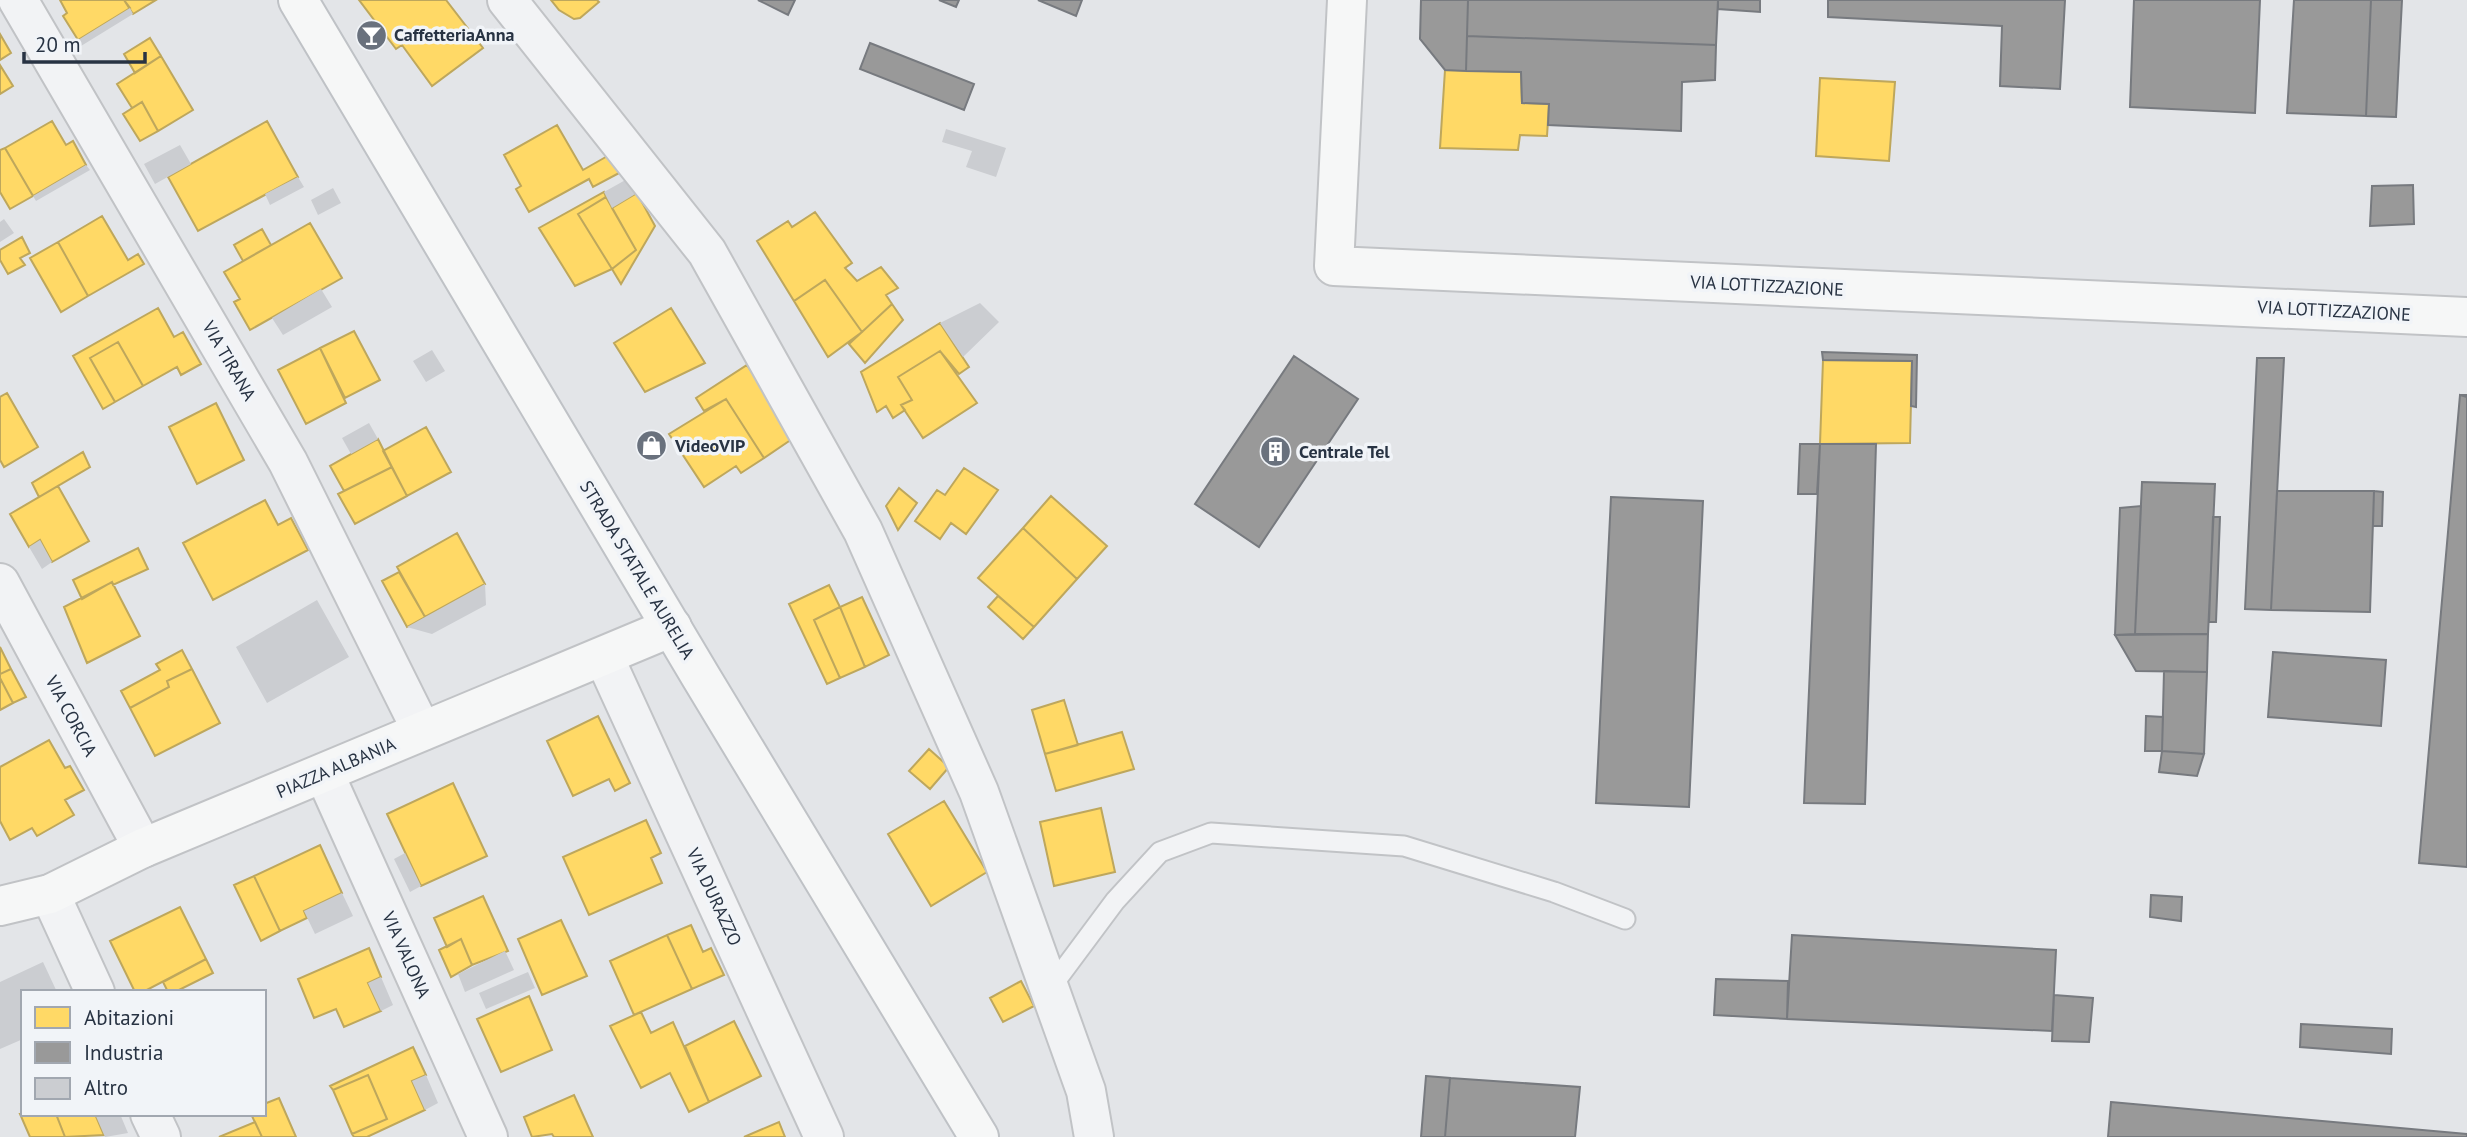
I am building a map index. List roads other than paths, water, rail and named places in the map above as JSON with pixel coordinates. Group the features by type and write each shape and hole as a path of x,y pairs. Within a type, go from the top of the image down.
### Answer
{"street":[{"name":"VIA TIRANA","path":"18,0 288,462 422,731"},
{"name":"STRADA STATALE AURELIA","path":"299,0 979,1137"},
{"path":"507,0 707,253 773,365 869,543 979,792 1086,1091 1094,1137"},
{"name":"VIA LOTTIZZAZIONE","path":"1347,0 1334,266 2467,317"},
{"name":"VIA CORCIA","path":"0,583 143,848"},
{"name":"PIAZZA ALBANIA","path":"0,906 50,894 143,848 672,627"},
{"name":"VIA DURAZZO","path":"604,657 824,1137"},
{"name":"VIA VALONA","path":"324,773 488,1137"},
{"path":"50,894 94,990"},
{"path":"151,1116 161,1137"}],"lane":[{"path":"1051,987 1115,901 1160,852 1211,834 1404,846 1553,892 1625,919"}],"place":[{"name":"CaffetteriaAnna","path":"371,35"},
{"name":"VideoVIP","path":"652,446"},
{"name":"Centrale Tel","path":"1276,452"}]}
